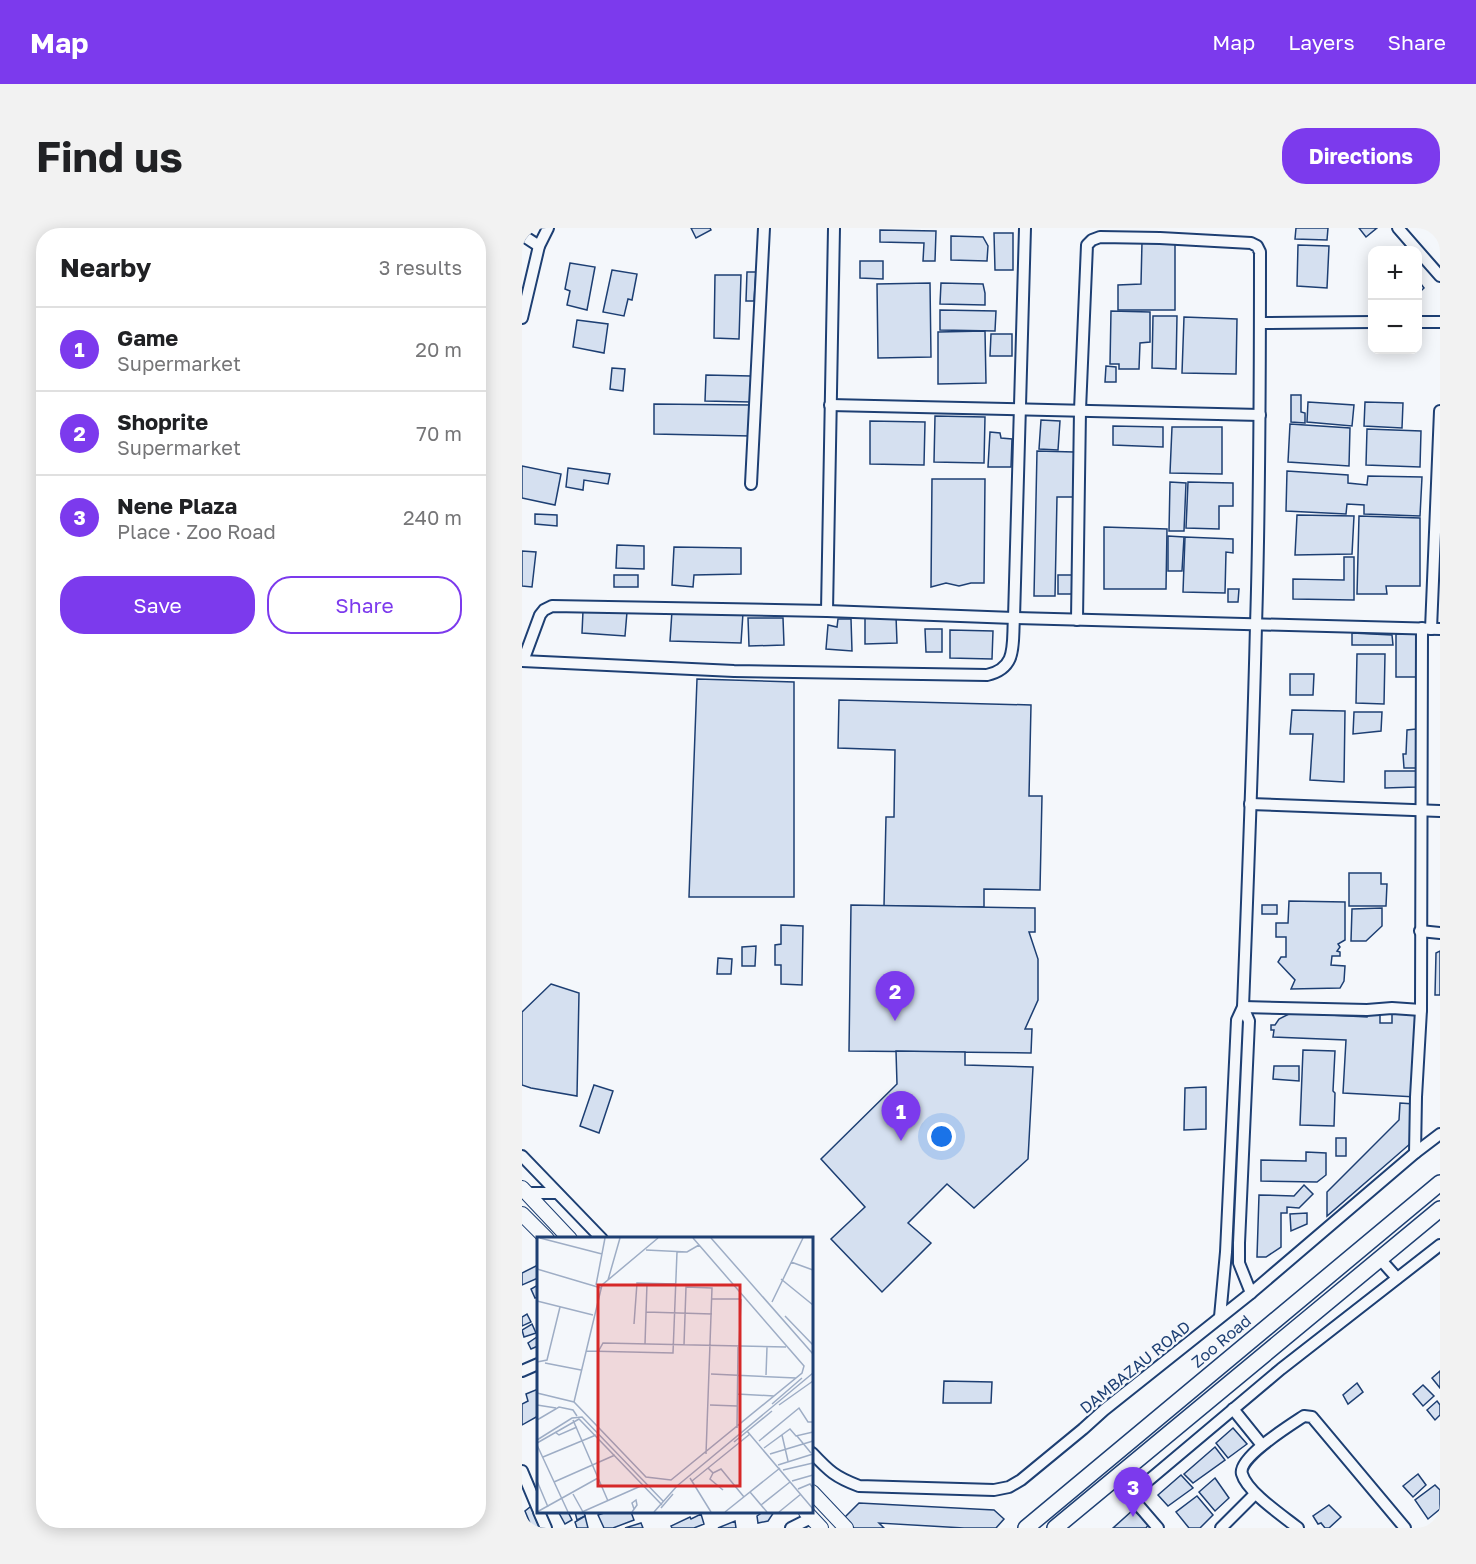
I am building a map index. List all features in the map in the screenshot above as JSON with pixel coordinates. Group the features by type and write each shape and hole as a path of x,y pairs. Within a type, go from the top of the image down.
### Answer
{"main road":[{"name":"Zoo Road","path":"1026,1528 1440,1183"},
{"path":"1055,1528 1440,1209"}],"street":[{"path":"522,318 539,246 548,228"},
{"path":"751,484 764,228"},
{"path":"828,611 834,228"},
{"path":"1024,228 1014,618 1011,657 1007,666 999,672 987,675 734,671 523,661 540,615 552,606 828,611 1014,618 1077,620 1431,629"},
{"path":"1398,228 1440,276"},
{"path":"522,235 539,246"},
{"path":"1077,620 1080,410 1087,245 1100,237 1251,243 1257,246 1260,252 1256,624 1243,1007 1237,1020 1226,1252 1220,1317"},
{"path":"1260,323 1368,322"},
{"path":"1422,322 1440,322"},
{"path":"830,405 1260,415"},
{"path":"1415,1153 1421,1010 1421,810 1440,411"},
{"path":"1250,804 1440,811"},
{"path":"1420,931 1440,933"},
{"path":"1243,1007 1421,1010"},
{"path":"1243,1007 1249,1021 1239,1263 1251,1293"},
{"name":"DAMBAZAU ROAD","path":"813,1454 830,1472 859,1486 994,1490 1009,1487 1021,1480 1104,1410 1251,1293 1440,1134"},
{"path":"522,1156 600,1237"},
{"path":"524,1191 557,1193"},
{"path":"524,1191 568,1237"},
{"path":"522,1214 545,1237"},
{"path":"1130,1496 1281,1369 1440,1245"},
{"path":"1380,1259 1397,1278"},
{"path":"1267,1353 1281,1369"},
{"path":"522,1371 537,1364"},
{"path":"1233,1409 1262,1445"},
{"path":"1298,1528 1255,1494 1241,1473 1242,1468 1262,1445 1308,1415 1405,1528"},
{"path":"523,1474 537,1506"},
{"path":"1115,1478 1158,1528"},
{"path":"813,1493 846,1528"},
{"path":"1221,1528 1255,1494"},
{"path":"540,1513 546,1528"},
{"path":"790,1528 813,1519"}],"building":[{"path":"691,228 710,228 711,230 696,238"},
{"path":"1296,228 1328,228 1327,240 1295,239"},
{"path":"1359,228 1377,228 1366,237"},
{"path":"880,230 936,231 935,261 923,261 924,243 880,242"},
{"path":"994,233 1013,233 1013,270 995,270"},
{"path":"951,236 983,237 988,246 987,261 951,260"},
{"path":"1142,242 1175,243 1175,310 1118,310 1118,285 1141,284"},
{"path":"1298,245 1329,246 1327,288 1297,286"},
{"path":"860,261 883,261 883,279 860,278"},
{"path":"570,263 595,267 587,310 567,305 570,291 565,289"},
{"path":"612,270 637,274 632,300 628,299 624,316 603,312"},
{"path":"747,272 756,272 754,301 746,301"},
{"path":"715,275 741,275 739,339 714,338"},
{"path":"930,283 931,357 878,358 877,284"},
{"path":"941,283 983,284 985,305 940,304"},
{"path":"940,310 996,311 995,331 940,330"},
{"path":"1111,311 1150,312 1150,342 1140,343 1139,369 1119,369 1119,364 1110,364"},
{"path":"1153,316 1177,316 1176,369 1152,368"},
{"path":"1184,317 1237,319 1236,374 1182,373"},
{"path":"577,320 608,324 604,353 573,347"},
{"path":"985,331 986,383 938,384 938,332"},
{"path":"991,334 1012,334 1012,356 990,356"},
{"path":"1106,366 1116,367 1116,382 1105,382"},
{"path":"612,368 625,369 623,391 610,389"},
{"path":"706,375 751,376 751,402 705,401"},
{"path":"1291,395 1301,395 1301,412 1305,413 1305,423 1291,422"},
{"path":"1308,402 1354,405 1352,426 1307,422"},
{"path":"1365,402 1403,403 1402,428 1364,426"},
{"path":"654,404 751,405 751,436 654,434"},
{"path":"935,416 985,417 984,463 934,462"},
{"path":"1041,420 1060,421 1058,450 1039,449"},
{"path":"870,421 925,422 924,465 870,464"},
{"path":"1290,424 1350,428 1349,466 1288,462"},
{"path":"1113,426 1163,427 1163,447 1113,445"},
{"path":"1172,427 1222,427 1222,474 1170,473"},
{"path":"1367,429 1421,431 1420,467 1366,465"},
{"path":"990,432 1000,433 1001,438 1012,439 1011,467 988,467"},
{"path":"1037,451 1074,452 1073,497 1057,497 1055,596 1034,596"},
{"path":"522,466 561,474 555,505 522,498"},
{"path":"568,468 610,474 608,484 584,480 583,490 566,487"},
{"path":"1287,471 1348,475 1348,483 1367,485 1368,476 1422,477 1420,516 1364,514 1364,505 1347,504 1346,514 1286,511"},
{"path":"932,479 985,479 984,583 959,586 946,583 931,587"},
{"path":"1170,482 1186,483 1184,531 1169,531"},
{"path":"1188,482 1233,483 1233,506 1219,506 1219,529 1186,528"},
{"path":"535,514 557,515 557,526 535,524"},
{"path":"1297,515 1354,516 1352,554 1295,555"},
{"path":"1359,516 1420,518 1420,586 1386,586 1387,594 1357,594"},
{"path":"1104,527 1167,529 1166,589 1104,589"},
{"path":"1168,536 1184,537 1182,571 1168,571"},
{"path":"1185,537 1233,539 1233,553 1226,552 1225,593 1183,592"},
{"path":"617,545 644,546 644,569 616,568"},
{"path":"674,547 741,548 741,574 694,575 693,587 672,585"},
{"path":"522,551 536,552 532,587 522,586"},
{"path":"1344,557 1354,557 1354,600 1293,599 1293,579 1344,580"},
{"path":"614,575 638,575 638,587 614,587"},
{"path":"1058,575 1075,575 1075,594 1058,594"},
{"path":"1228,589 1239,589 1238,602 1228,602"},
{"path":"583,611 627,612 625,636 582,633"},
{"path":"672,611 743,613 741,643 670,641"},
{"path":"865,616 896,616 897,643 865,644"},
{"path":"748,618 783,618 784,645 749,646"},
{"path":"838,619 851,619 852,651 826,649 828,625 837,627"},
{"path":"925,629 942,629 942,652 926,652"},
{"path":"950,630 993,631 992,659 950,658"},
{"path":"1352,633 1392,635 1393,645 1352,645"},
{"path":"1418,633 1418,677 1396,677 1396,634"},
{"path":"1357,654 1385,654 1384,704 1356,703"},
{"path":"1290,674 1314,674 1313,695 1290,695"},
{"path":"697,679 794,682 794,897 689,897"},
{"path":"839,700 1031,705 1029,796 1042,796 1040,890 984,889 984,907 884,906 886,817 894,817 895,750 838,748"},
{"path":"1292,710 1345,711 1344,782 1310,780 1313,734 1290,734"},
{"path":"1354,712 1382,712 1381,731 1353,734"},
{"path":"1416,729 1416,768 1404,768 1403,754 1406,754 1407,730"},
{"path":"1385,771 1416,771 1416,787 1385,788"},
{"path":"1349,873 1381,873 1381,884 1387,884 1386,906 1349,906"},
{"path":"1289,901 1345,902 1345,940 1338,944 1340,947 1337,951 1340,952 1340,956 1332,956 1331,965 1345,966 1344,981 1340,988 1291,989 1295,980 1278,962 1281,957 1286,957 1286,937 1276,937 1276,923 1288,923"},
{"path":"851,905 1035,908 1035,932 1029,932 1038,959 1038,1000 1025,1029 1032,1029 1031,1053 849,1051"},
{"path":"1262,905 1277,905 1277,914 1262,914"},
{"path":"1382,908 1382,926 1366,941 1351,941 1352,909"},
{"path":"781,925 803,926 802,985 781,984 781,965 775,965 775,945 781,944"},
{"path":"756,946 755,966 742,966 742,947"},
{"path":"1440,951 1440,995 1435,995 1436,953"},
{"path":"718,958 732,959 731,974 717,974"},
{"path":"551,984 579,993 577,1096 522,1085 522,1012"},
{"path":"1392,1008 1421,1010 1416,1097 1343,1093 1346,1040 1273,1037 1274,1030 1271,1030 1271,1025 1275,1025 1279,1019 1291,1013 1367,1017 1367,1010 1380,1011 1380,1023 1392,1023"},
{"path":"1303,1050 1335,1051 1334,1126 1300,1125"},
{"path":"896,1051 965,1052 965,1065 1033,1067 1028,1159 974,1208 947,1184 908,1223 931,1243 882,1292 831,1239 865,1207 821,1159 897,1084"},
{"path":"1274,1066 1299,1066 1299,1081 1273,1079"},
{"path":"594,1085 613,1091 599,1133 580,1126"},
{"path":"1206,1087 1206,1129 1184,1130 1185,1088"},
{"path":"1400,1103 1414,1104 1411,1143 1327,1216 1327,1192 1399,1120"},
{"path":"1336,1138 1346,1138 1346,1156 1336,1156"},
{"path":"1306,1152 1326,1153 1326,1175 1317,1182 1261,1181 1261,1160 1306,1161"},
{"path":"1304,1185 1313,1194 1299,1208 1287,1207 1287,1213 1281,1213 1281,1247 1266,1257 1257,1257 1259,1195 1294,1196"},
{"path":"1307,1213 1307,1224 1291,1231 1290,1214"},
{"path":"537,1266 537,1278 522,1285 522,1273"},
{"path":"537,1286 537,1297 535,1298 531,1289"},
{"path":"527,1314 531,1322 522,1326 522,1317"},
{"path":"532,1324 536,1333 524,1337 522,1330"},
{"path":"537,1337 537,1346 531,1349 528,1343"},
{"path":"1440,1371 1440,1388 1432,1378"},
{"path":"944,1381 992,1382 991,1403 943,1403"},
{"path":"1357,1383 1363,1392 1348,1404 1343,1395"},
{"path":"1423,1385 1434,1396 1423,1406 1413,1394"},
{"path":"537,1389 537,1417 522,1425 522,1404 528,1401 526,1394"},
{"path":"1437,1401 1440,1405 1440,1415 1435,1420 1427,1410"},
{"path":"1233,1428 1247,1444 1228,1458 1216,1443"},
{"path":"1215,1447 1225,1460 1193,1483 1184,1474"},
{"path":"1418,1474 1426,1485 1413,1497 1403,1486"},
{"path":"1181,1475 1193,1488 1168,1506 1158,1495"},
{"path":"1215,1478 1229,1498 1215,1511 1199,1492"},
{"path":"1435,1485 1440,1490 1440,1509 1428,1519 1415,1500"},
{"path":"1197,1496 1213,1515 1200,1528 1189,1528 1176,1512"},
{"path":"859,1503 994,1510 1004,1519 996,1528 879,1523 884,1528 854,1528 844,1518"},
{"path":"534,1504 544,1526 532,1528 525,1511"},
{"path":"1329,1505 1341,1517 1329,1528 1325,1528 1321,1523 1318,1524 1313,1516"},
{"path":"1133,1510 1149,1524 1146,1528 1113,1528"},
{"path":"559,1513 568,1513 572,1520 565,1524"},
{"path":"575,1513 584,1513 585,1516 577,1520"},
{"path":"631,1513 634,1520 613,1528 604,1528 598,1515"},
{"path":"762,1513 773,1513 768,1521 758,1523 757,1516"},
{"path":"701,1514 704,1524 694,1528 672,1528 671,1526 690,1517 691,1519"},
{"path":"585,1516 588,1528 577,1528 575,1522"},
{"path":"735,1521 736,1528 718,1528"},
{"path":"641,1523 643,1528 625,1528"}],"place":[{"name":"Shoprite","path":"895,1021"},
{"name":"Game","path":"901,1141"},
{"name":"Nene Plaza","path":"1133,1517"}]}
